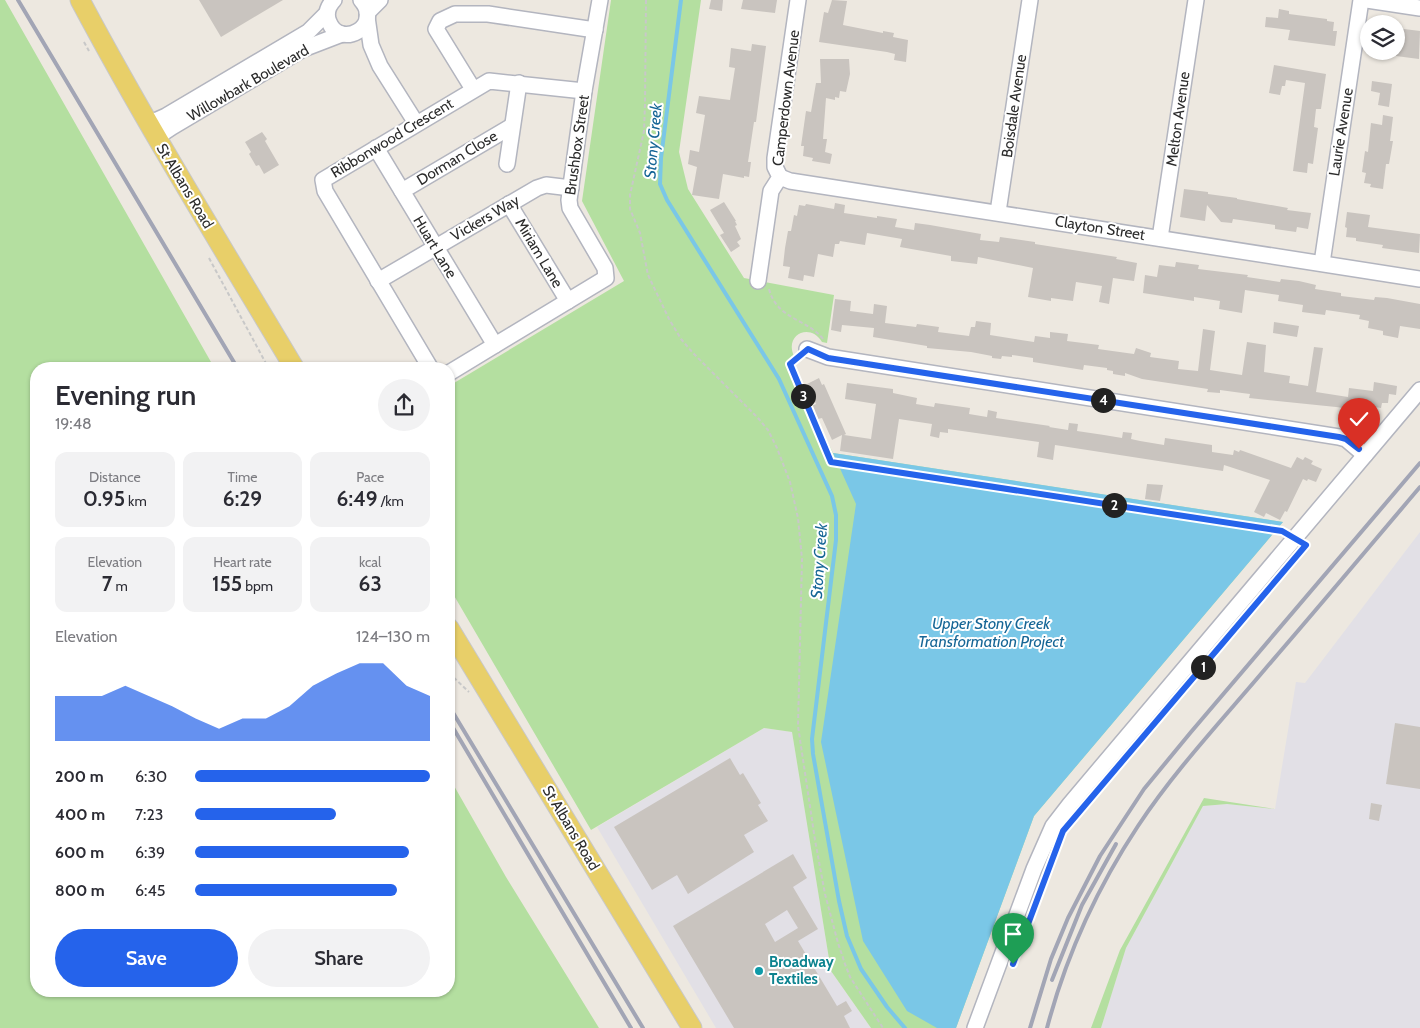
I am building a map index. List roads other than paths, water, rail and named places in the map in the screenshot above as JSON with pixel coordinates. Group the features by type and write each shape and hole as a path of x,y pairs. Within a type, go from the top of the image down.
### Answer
{"main road":[{"name":"St Albans Road","path":"80,0 158,140 291,362"},
{"name":"St Albans Road","path":"455,638 692,1028"}],"street":[{"path":"380,0 365,10 371,45 380,66 416,123"},
{"name":"Brushbox Street","path":"455,369 606,278 605,268 570,208 569,200 584,91 600,0"},
{"name":"Camperdown Avenue","path":"764,283 771,191 780,177 775,168 775,158 798,0"},
{"name":"Boisdale Avenue","path":"998,212 1030,0"},
{"name":"Melton Avenue","path":"1160,238 1196,0"},
{"name":"Laurie Avenue","path":"1322,263 1361,0"},
{"path":"1367,0 1420,8"},
{"name":"Willowbark Boulevard","path":"148,122 166,116 308,32 328,7"},
{"path":"328,7 328,19 333,28 356,42 380,66"},
{"name":"Willowbark Boulevard","path":"158,140 163,133 172,127 303,49 344,34 352,34 362,28 365,10"},
{"path":"473,90 436,29 440,20 455,14 488,14 595,30"},
{"name":"Ribbonwood Crescent","path":"427,362 324,191 323,180 489,80 584,91"},
{"name":"Dorman Close","path":"507,164 519,83"},
{"name":"Dorman Close","path":"402,191 512,126"},
{"name":"Huart Lane","path":"376,148 495,345"},
{"name":"Clayton Street","path":"780,177 790,181 1420,278"},
{"name":"Vickers Way","path":"378,281 537,188 546,185 571,188"},
{"name":"Miriam Lane","path":"509,204 568,302"},
{"path":"808,349 828,358 1339,437 1346,439 1365,455"},
{"path":"975,1028 1034,868 1053,826 1420,390"}],"water":[{"name":"Upper Stony Creek Transformation Project","path":"833,453 1283,522 1034,816 956,1028 937,1028 907,1011 863,941 821,742 856,504"}],"waterway":[{"name":"Stony Creek","path":"681,0 661,158 660,184 667,200 779,379 832,496 836,515 836,540 812,739 813,754 847,936 861,969 887,1007 905,1028"}],"railway":[{"path":"18,0 234,362"},
{"path":"1030,1028 1051,959 1068,918 1100,856 1144,789 1420,463"},
{"path":"1047,1028 1063,975 1084,923 1109,874 1152,805 1200,745 1420,487"},
{"path":"455,716 643,1028"},
{"path":"455,731 631,1028"},
{"path":"1052,980 1082,905 1116,844"}],"place":[{"name":"Broadway Textiles","path":"759,971"}]}
